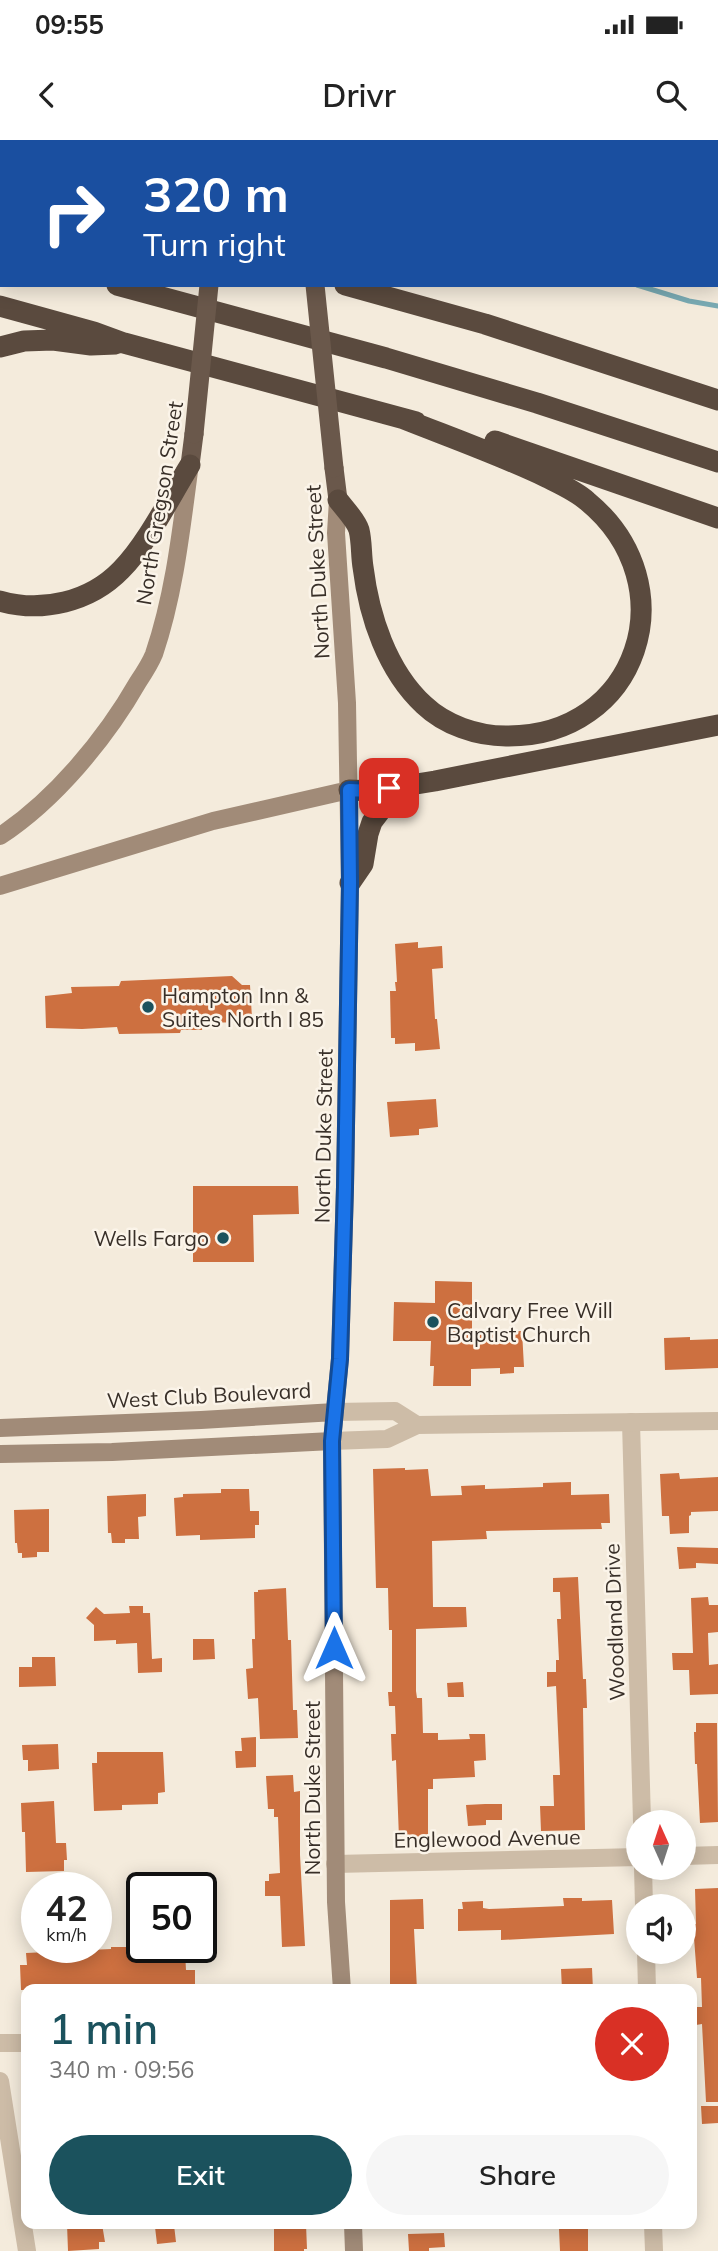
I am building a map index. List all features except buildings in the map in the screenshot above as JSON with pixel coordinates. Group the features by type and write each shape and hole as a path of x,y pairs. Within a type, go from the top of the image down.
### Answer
{"highway":[{"path":"124,287 386,358 537,403 718,462"},
{"name":"North Gregson Street","path":"190,465 209,287"},
{"name":"North Duke Street","path":"315,287 338,500"},
{"path":"352,287 485,324 718,400"},
{"path":"0,306 94,332 124,344 404,419 474,434 718,518"},
{"path":"0,347 24,341 53,340 91,345 124,344"},
{"path":"338,500 359,528 375,623 392,663 409,691 442,719 473,732 495,736 522,737 549,733 594,708 611,692 628,665 641,628 641,591 637,573 620,535 586,499 564,486 505,458 404,419"},
{"path":"0,601 33,607 55,605 78,598 99,587 121,570 140,546 190,465"},
{"path":"349,790 373,791 406,786 718,725"},
{"path":"350,883 363,864 372,822 388,801 406,786"}],"main road":[{"name":"North Gregson Street","path":"0,835 32,811 78,766 115,720 153,657 172,589 190,465"},
{"name":"North Duke Street","path":"338,500 336,533 347,703 350,883 340,1359 332,1441 335,1864 341,1984"},
{"path":"0,886 202,824 349,790"},
{"name":"West Club Boulevard","path":"0,1428 335,1412"},
{"name":"West Club Boulevard","path":"0,1454 75,1454 332,1441"},
{"path":"353,2229 354,2251"}],"street":[{"name":"West Club Boulevard","path":"335,1412 395,1411 417,1425"},
{"name":"West Club Boulevard","path":"332,1441 387,1439 417,1425 718,1421"},
{"name":"Woodland Drive","path":"631,1422 642,1810"},
{"path":"696,1856 718,1855"},
{"name":"Englewood Avenue","path":"335,1864 626,1857"},
{"path":"646,1964 646,1984"},
{"path":"0,2043 21,2043"},
{"path":"0,2081 21,2213"},
{"path":"24,2229 27,2251"},
{"path":"653,2229 654,2251"}],"waterway":[{"path":"644,287 689,301 718,306"}],"place":[{"name":"Hampton Inn & Suites North I 85","path":"148,1007"},
{"name":"Wells Fargo","path":"223,1238"},
{"name":"Calvary Free Will Baptist Church","path":"433,1322"}],"route":[{"path":"334,1648 332,1441 340,1359 345,1187 349,1019 349,790 373,791 389,788"}]}
